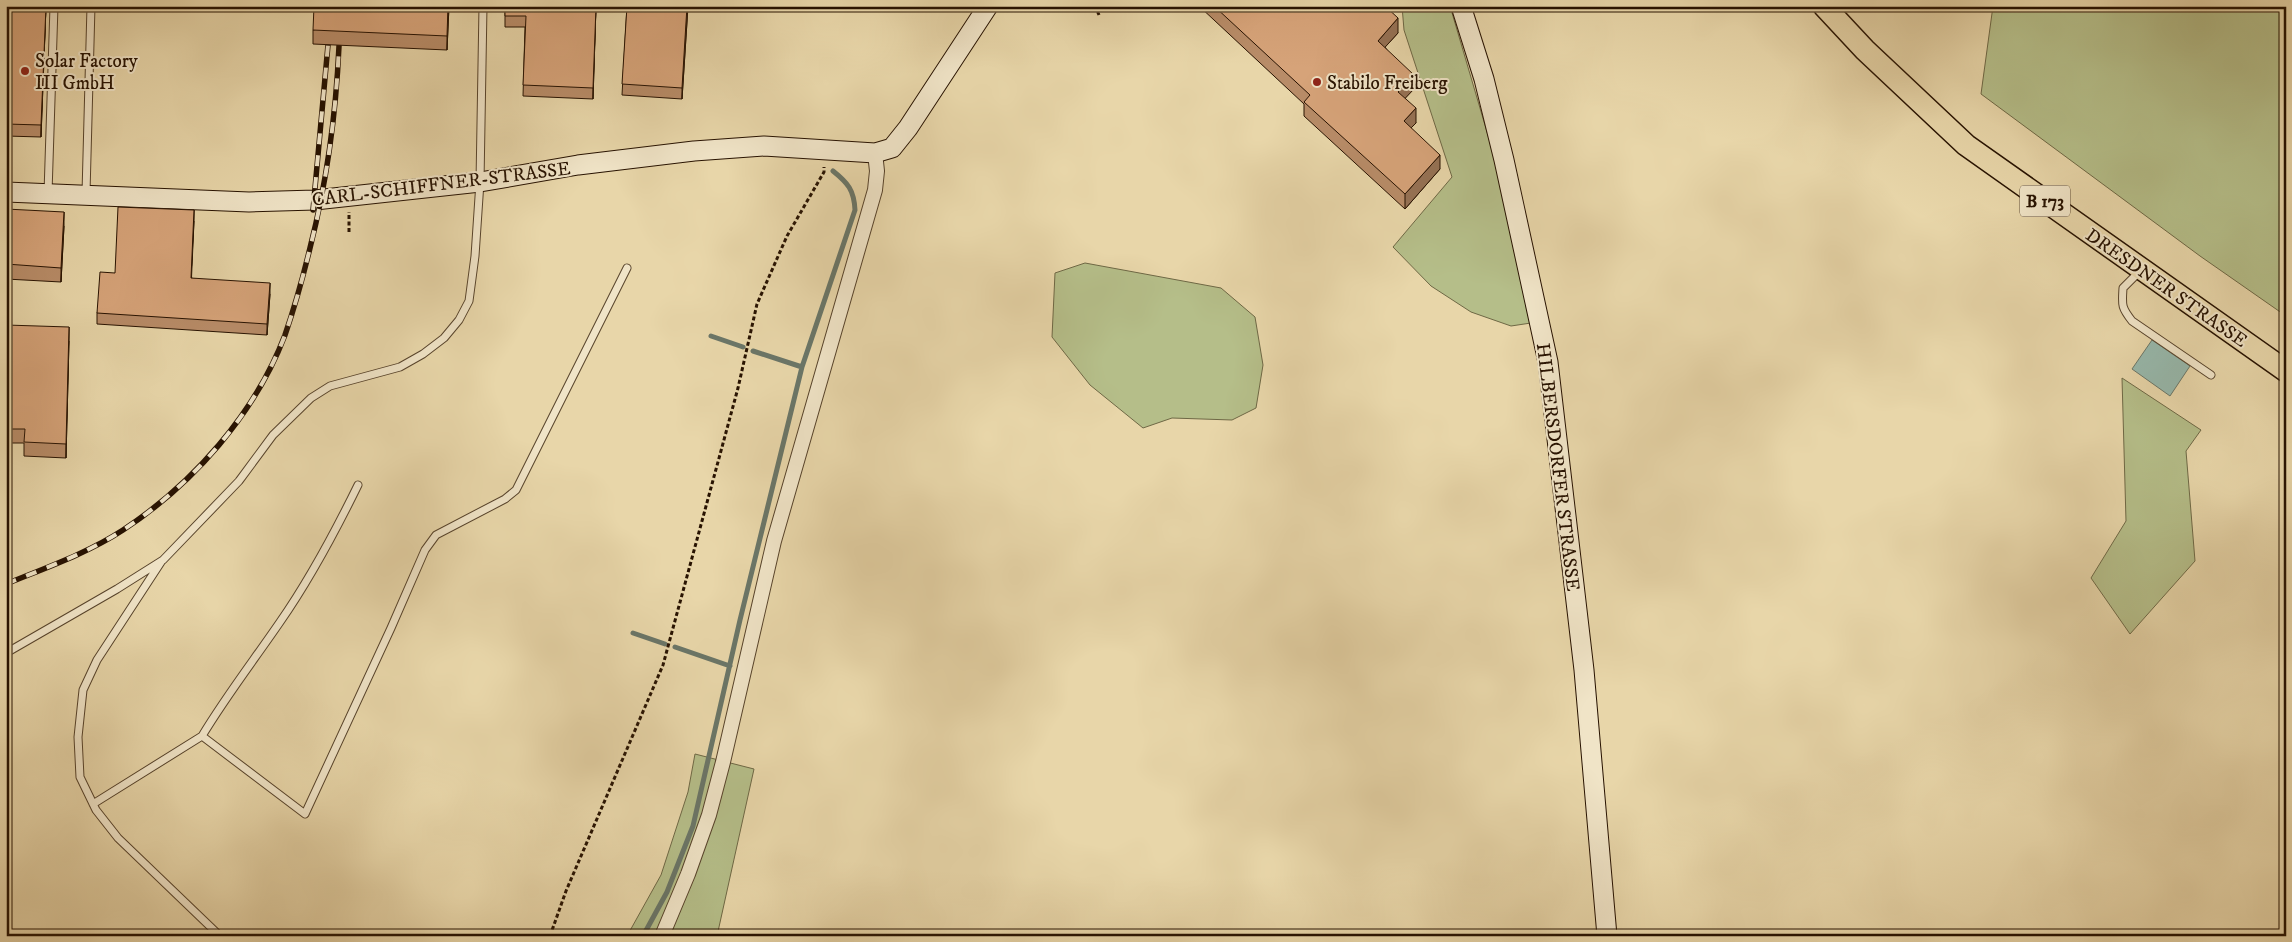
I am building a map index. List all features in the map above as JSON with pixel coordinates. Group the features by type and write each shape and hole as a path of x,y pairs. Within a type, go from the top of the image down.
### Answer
{"main road":[{"path":"875,153 892,148 908,128 988,6"},
{"name":"HILBERSDORFER STRASSE","path":"1461,6 1484,79 1504,160 1548,362 1584,670 1607,936"},
{"name":"DRESDNER STRASSE","path":"1824,6 1864,50 1966,145 2286,371"},
{"name":"CARL-SCHIFFNER-STRASSE","path":"6,192 250,202 315,200 480,182 578,165 694,151 764,146 875,153"}],"street":[{"path":"662,936 688,874 709,814 723,762 774,541 875,190 877,171 875,153"}],"lane":[{"path":"48,193 54,6"},
{"path":"86,194 91,6"},
{"path":"220,936 118,838 93,804 80,777 78,737 83,690 97,660 163,560 240,481 273,435 311,398 330,386 400,366 423,354 444,338 459,320 469,301 473,279 480,182 483,6"},
{"path":"202,736 305,814 425,550 436,535 505,499 516,490 627,268"},
{"path":"2141,270 2123,288 2122,307 2124,311 2132,321 2211,375"},
{"path":"93,804 202,736 224,698 281,621 331,539 358,486"},
{"path":"6,653 117,589 163,560"}],"path":[{"path":"1095,6 1099,15"},
{"path":"550,936 570,882 663,665 738,388 757,304 787,236 824,172 826,149"}],"green space":[{"path":"1402,6 1450,6 1492,149 1531,323 1511,326 1471,312 1431,286 1393,247 1452,177 1404,30"},
{"path":"1993,6 2286,6 2286,316 2200,256 1981,94"},
{"path":"1085,263 1221,288 1255,317 1263,365 1256,408 1232,420 1172,418 1143,428 1090,385 1052,337 1055,273"},
{"path":"2122,378 2201,430 2186,451 2195,561 2130,634 2091,578 2126,521"},
{"path":"695,754 754,769 717,936 627,936 661,875 688,792"}],"water":[{"path":"2152,340 2190,366 2170,396 2132,369"}],"building":[{"name":"Solar Factory III GmbH","path":"6,6 46,6 41,125 6,124"},
{"path":"314,6 448,6 447,36 313,30"},
{"path":"505,6 596,6 593,88 523,85 526,16 505,16"},
{"path":"627,6 687,6 682,88 622,84"},
{"path":"1214,6 1385,6 1398,18 1378,41 1414,75 1398,92 1416,108 1404,121 1440,155 1405,194 1304,102 1310,95"},
{"path":"118,207 194,210 191,278 270,283 267,324 97,313 100,272 115,273"},
{"path":"6,209 64,212 61,268 6,264"},
{"path":"6,325 69,327 66,444 24,442 25,429 6,429"}],"waterway":[{"path":"643,936 667,892 693,826 740,620 802,367 855,210 852,192 843,179 833,171"},
{"path":"711,336 743,347"},
{"path":"753,351 802,367"},
{"path":"633,633 665,644"},
{"path":"675,647 730,666"}],"railway":[{"path":"313,210 328,45"},
{"path":"6,584 95,546 149,512 197,469 219,445 257,392 285,335 302,281 316,223 330,147 336,97 339,46"}],"place":[{"name":"Solar Factory III GmbH","path":"25,71"},
{"name":"Stabilo Freiberg","path":"1317,82"}]}
